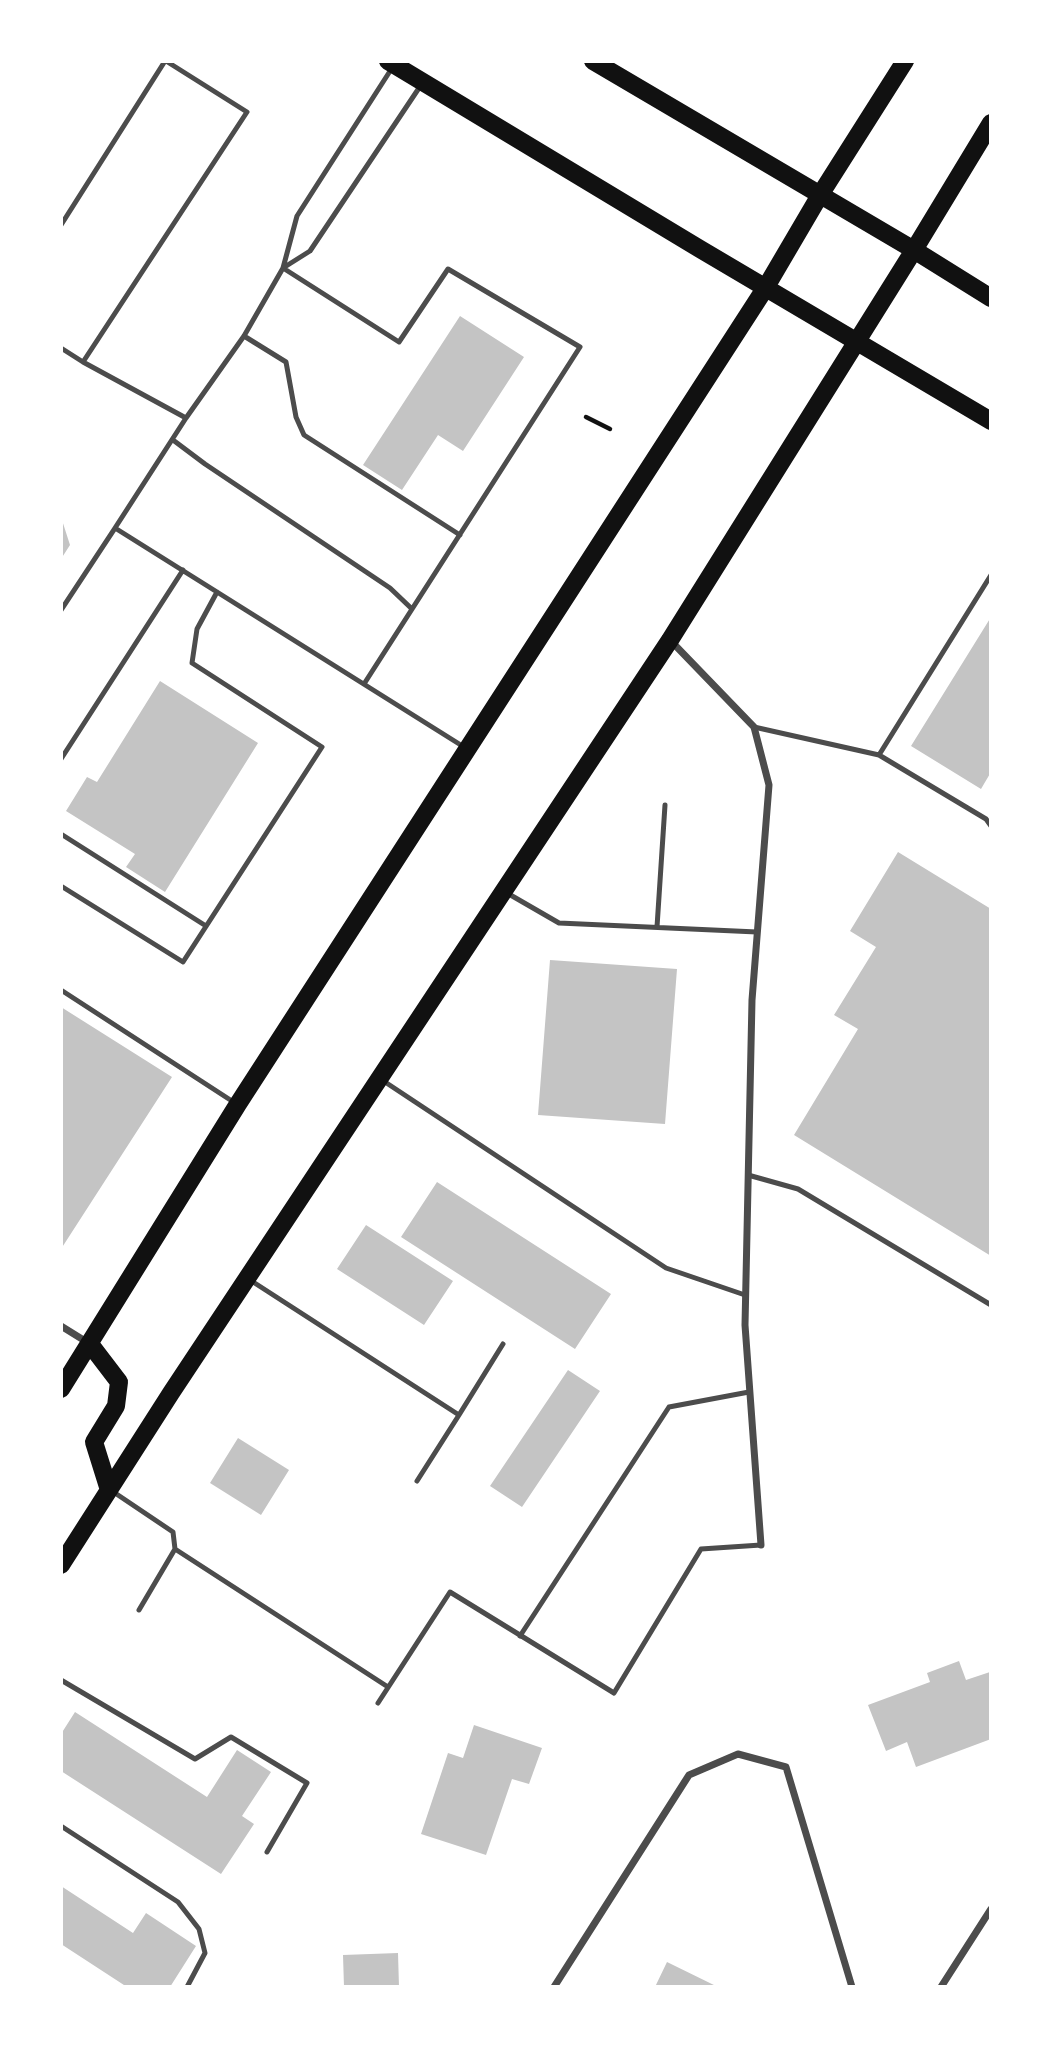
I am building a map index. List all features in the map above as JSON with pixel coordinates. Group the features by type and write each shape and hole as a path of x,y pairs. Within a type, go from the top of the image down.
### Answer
{"main road":[{"path":"593,61 991,298"},
{"path":"61,1389 238,1104 766,287 820,195 905,61"},
{"path":"391,63 991,421"},
{"path":"61,1565 670,640 991,123"},
{"path":"90,1344 118,1382 116,1406 94,1442 109,1490"}],"street":[{"path":"670,640 754,727 769,785 752,1000 745,1295 761,1545"},
{"path":"61,1326 90,1344"},
{"path":"554,1987 690,1775 738,1754 786,1767 852,1987"},
{"path":"942,1987 991,1909"}],"lane":[{"path":"61,225 166,61 247,111 83,362"},
{"path":"61,610 186,418 244,336 284,268 297,216 391,63"},
{"path":"284,268 310,251 422,82"},
{"path":"284,268 399,342 448,269 580,347 365,684"},
{"path":"244,336 286,362 296,417 304,435 460,535"},
{"path":"61,348 186,418"},
{"path":"173,440 390,588 412,609"},
{"path":"115,528 467,749"},
{"path":"61,759 183,570"},
{"path":"879,755 991,575"},
{"path":"61,886 183,962 321,747 192,663 197,629 217,592"},
{"path":"754,727 879,755 986,818 991,826"},
{"path":"657,927 665,805"},
{"path":"986,818 991,811"},
{"path":"61,834 206,926"},
{"path":"504,892 559,923 757,932"},
{"path":"61,990 238,1104"},
{"path":"380,1078 666,1268 745,1295"},
{"path":"748,1175 798,1189 991,1305"},
{"path":"247,1279 459,1415"},
{"path":"417,1481 503,1344"},
{"path":"520,1636 669,1407 750,1391"},
{"path":"109,1490 173,1532 175,1549 139,1610"},
{"path":"378,1703 450,1592 614,1693 701,1549 761,1545"},
{"path":"175,1549 388,1687"},
{"path":"61,1680 194,1759 231,1738 307,1783 267,1852"},
{"path":"61,1826 178,1902 199,1929 205,1953 187,1987"}],"path":[{"path":"586,417 610,429"}],"building":[{"path":"460,316 524,357 463,451 438,435 402,490 363,465"},
{"path":"61,517 70,545 61,559"},
{"path":"991,617 991,772 981,789 911,746"},
{"path":"160,681 258,743 165,892 126,867 135,854 66,811 87,777 97,782"},
{"path":"898,852 991,909 991,1256 794,1135 858,1029 834,1015 876,947 850,931"},
{"path":"550,960 677,969 665,1124 538,1115"},
{"path":"61,1007 172,1077 61,1249"},
{"path":"437,1182 611,1294 575,1349 401,1237"},
{"path":"366,1225 453,1281 424,1325 337,1269"},
{"path":"568,1370 600,1391 522,1507 490,1486"},
{"path":"238,1438 289,1470 261,1515 210,1483"},
{"path":"959,1661 966,1680 990,1672 991,1739 916,1767 907,1742 886,1751 868,1705 930,1682 927,1673"},
{"path":"75,1712 207,1797 237,1750 271,1772 242,1816 254,1824 221,1874 61,1771 61,1734"},
{"path":"474,1725 542,1748 529,1784 512,1779 486,1855 421,1834 448,1753 463,1758"},
{"path":"61,1886 133,1933 146,1913 196,1946 170,1987 127,1987 61,1944"},
{"path":"398,1953 399,1987 344,1987 343,1955"},
{"path":"667,1962 718,1987 655,1987"}]}
